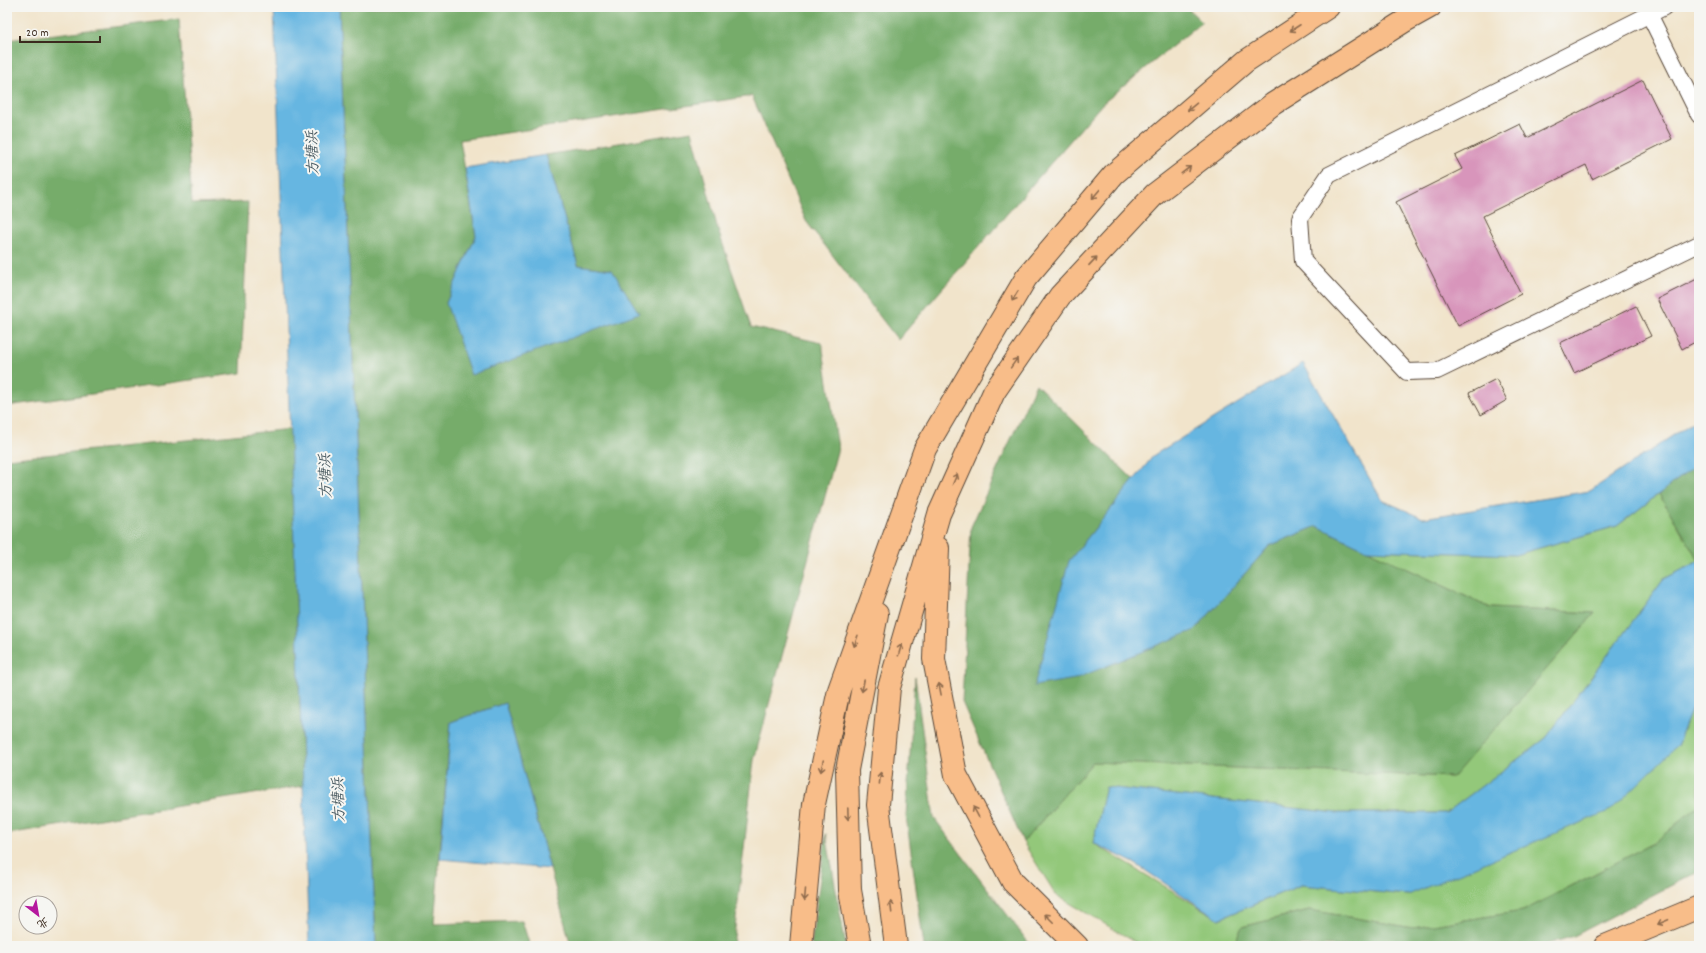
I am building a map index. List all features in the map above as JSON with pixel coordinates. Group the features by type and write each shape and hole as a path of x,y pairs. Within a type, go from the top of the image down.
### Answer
{"highway":[{"path":"801,946 814,804 838,690 925,449 1026,278 1114,174 1246,61 1328,7"},
{"path":"896,946 878,805 889,688 939,514 994,392 1060,296 1155,194 1273,104 1403,22 1430,7"},
{"path":"939,514 934,659 956,775 1014,882 1077,946"},
{"path":"860,946 850,890 847,770 892,538"},
{"path":"1605,946 1699,907"}],"lane":[{"path":"1664,7 1329,175 1300,218 1303,261 1407,372 1437,370 1699,244"},
{"path":"1649,14 1699,115"}],"green space":[{"path":"339,7 1186,7 1202,22 1102,104 898,340 806,221 752,96 460,140 476,236 446,303 612,270 578,265 546,155 692,131 718,230 751,327 822,343 838,448 754,760 733,946 571,946 505,703 451,722 434,924 522,921 530,946 376,946"},
{"path":"179,19 192,204 248,202 241,373 7,406 7,40"},
{"path":"1036,384 1134,480 1069,561 1195,630 1269,546 1317,526 1490,608 1595,613 1453,777 1093,762 1023,842 962,702 971,527"},
{"path":"290,429 303,786 7,834 7,459"},
{"path":"1699,463 1699,561 1659,494"},
{"path":"1659,494 1699,561 1664,579 1546,738 1446,813 1337,813 1106,787 1093,843 1219,919 1301,885 1408,895 1677,746 1699,691 1699,805 1654,843 1523,911 1413,928 1309,910 1242,927 1233,946 1142,946 1056,895 1023,842 1093,762 1452,777 1595,613 1491,608 1367,550 1515,555 1617,526"},
{"path":"915,677 934,818 1031,946 924,946 906,816"},
{"path":"1699,805 1699,871 1574,936 1541,946 1233,946 1242,927 1309,910 1413,928 1523,911 1654,843"},
{"path":"826,834 846,946 811,946"}],"water":[{"name":"方塘浜","path":"274,7 339,7 376,946 309,946"},
{"path":"546,155 578,265 612,270 639,313 471,375 446,303 476,236 465,168"},
{"path":"1303,363 1382,500 1423,518 1590,491 1699,418 1699,463 1617,526 1515,555 1367,550 1317,526 1269,546 1195,630 1075,679 1034,686 1069,561 1154,455"},
{"path":"1699,561 1699,691 1677,746 1611,810 1408,895 1301,885 1219,919 1134,863 1093,843 1106,787 1337,813 1446,813 1546,738 1664,579"},
{"path":"505,703 550,869 440,859 451,722"}],"building":[{"path":"1643,80 1672,139 1592,179 1586,165 1483,216 1521,294 1458,326 1396,202 1462,169 1455,156 1520,124 1527,138"},
{"path":"1699,278 1699,340 1682,349 1657,299"},
{"path":"1636,306 1651,336 1574,373 1560,343"},
{"path":"1496,379 1507,400 1481,415 1469,393"}]}
